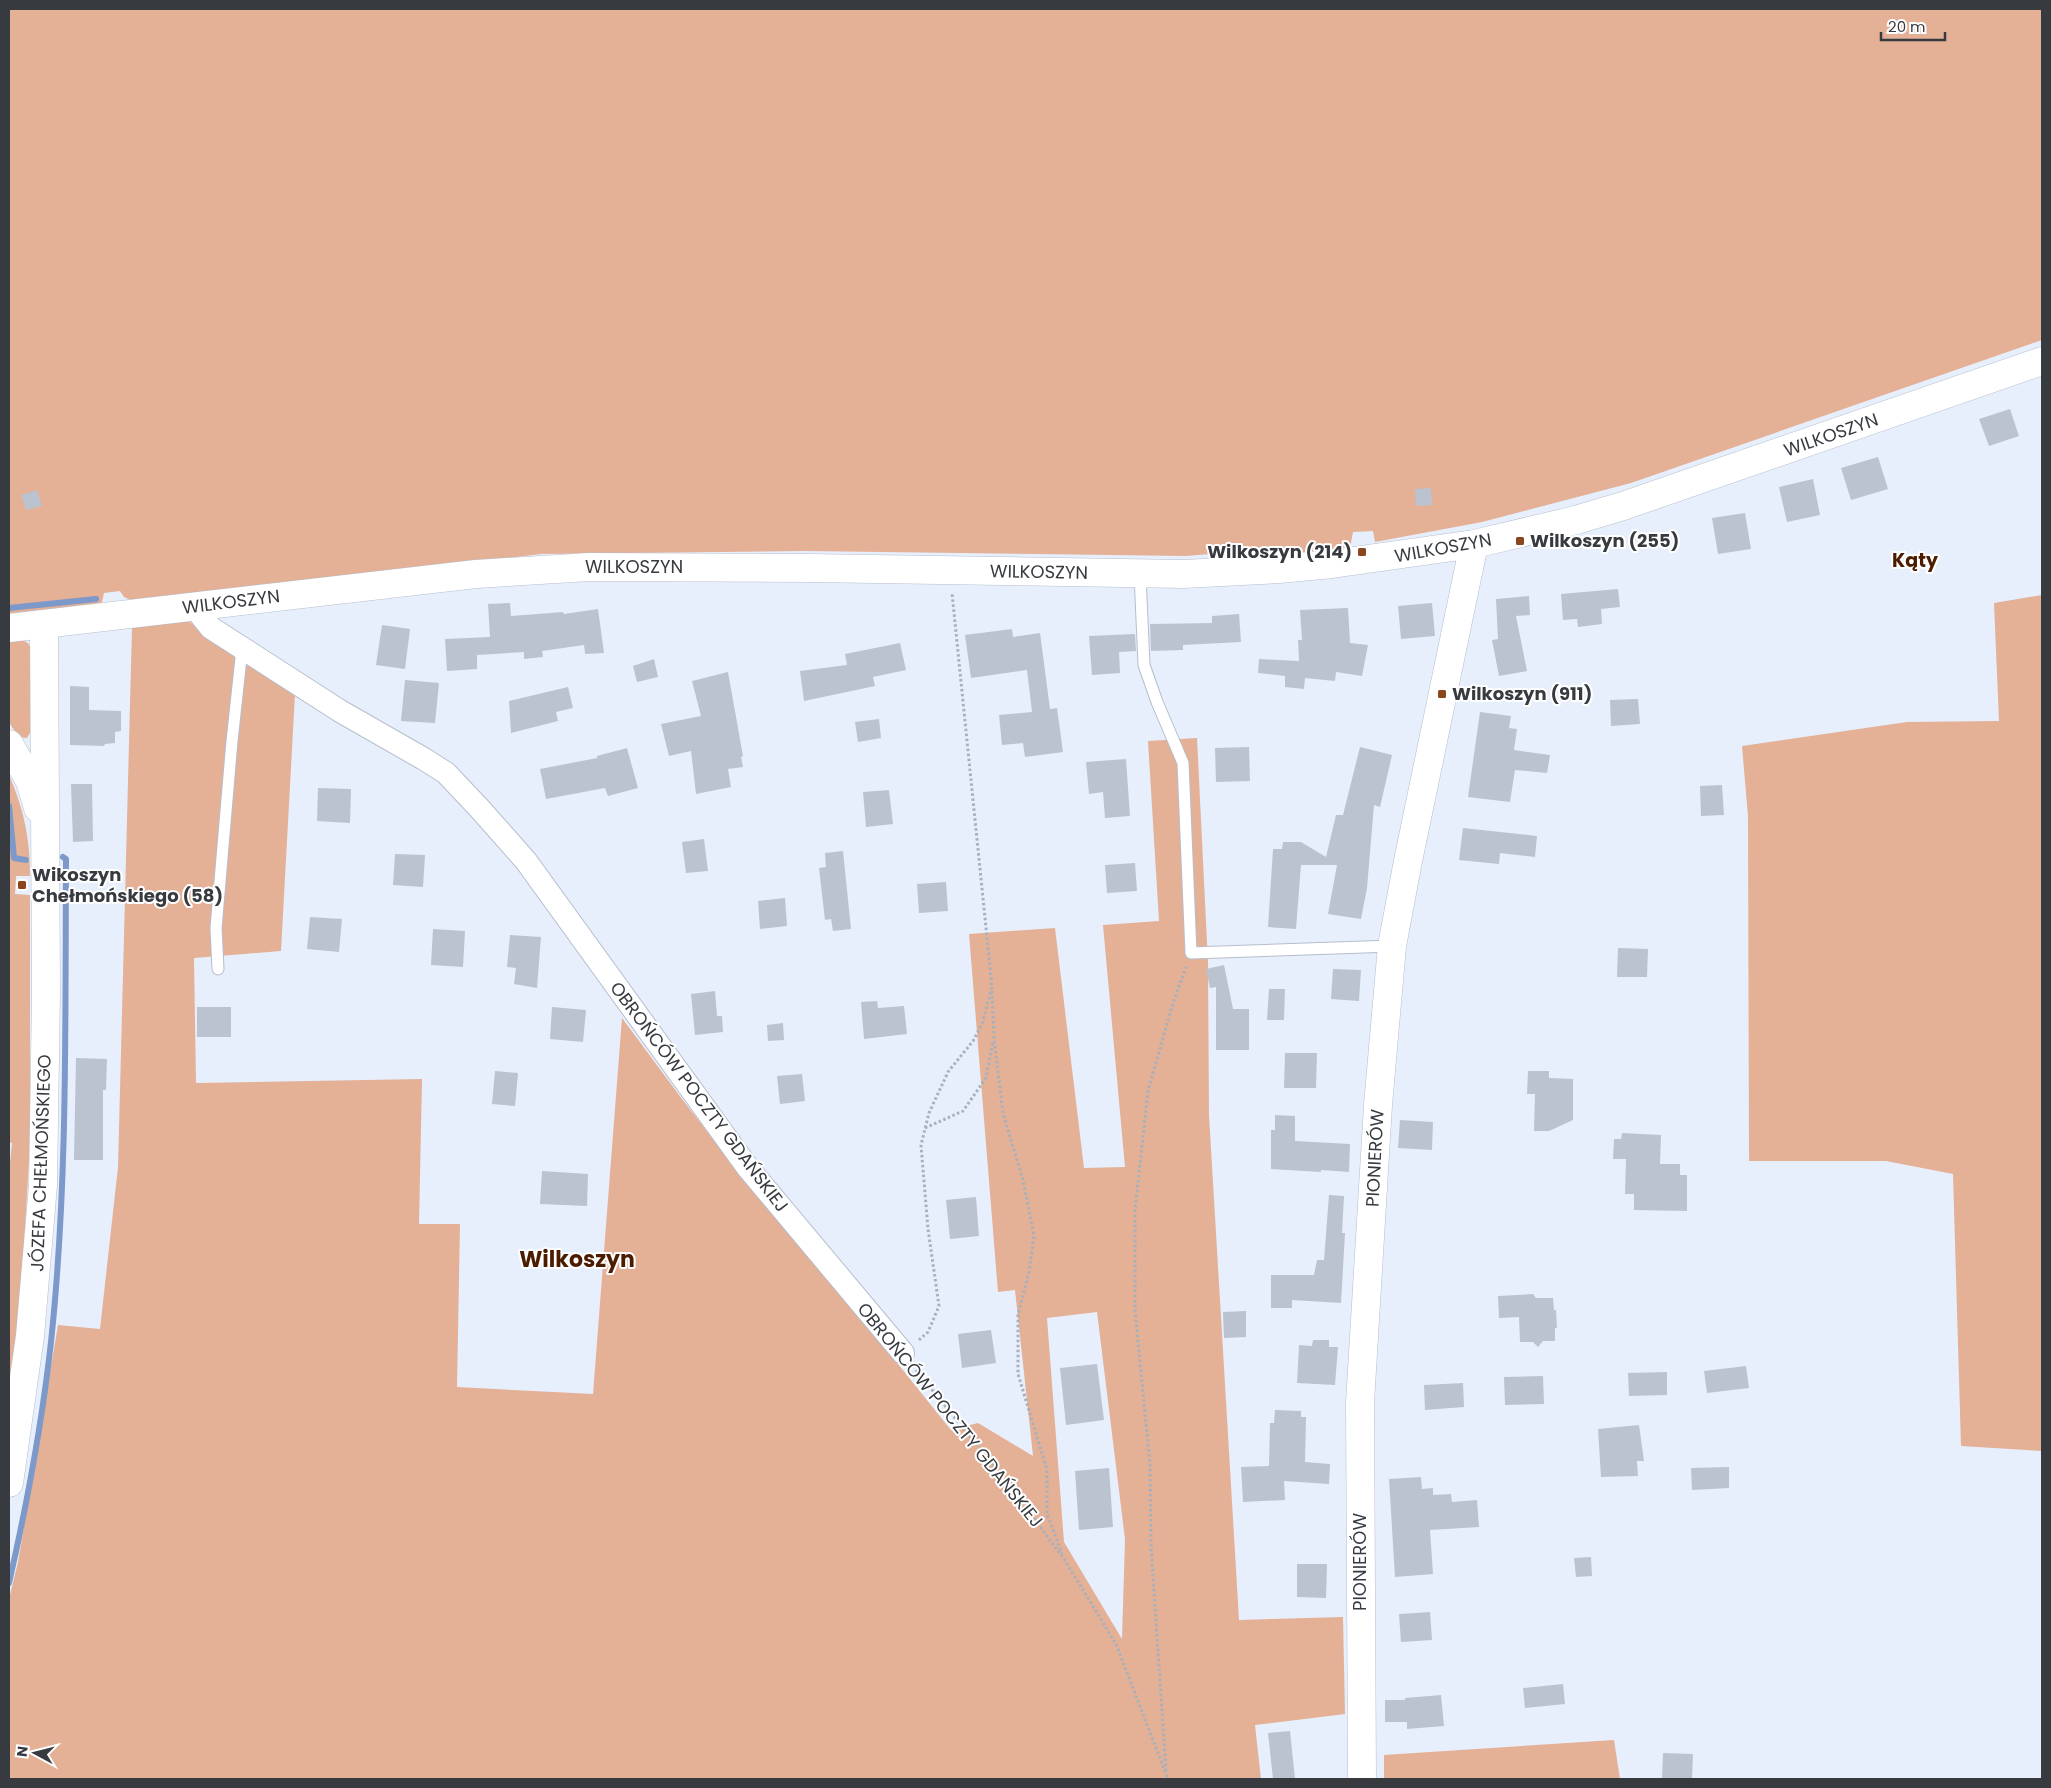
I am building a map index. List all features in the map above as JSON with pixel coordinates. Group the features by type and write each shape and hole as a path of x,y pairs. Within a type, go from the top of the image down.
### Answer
{"street":[{"name":"WILKOSZYN","path":"9,628 476,574 589,567 951,570 1140,574 1232,572 1332,564 1474,544 1576,520 1672,490 2042,361"},
{"name":"PIONIERÓW","path":"1362,1779 1360,1403 1378,1105 1392,946 1474,544"},
{"name":"OBROŃCÓW POCZTY GDAŃSKIEJ","path":"200,606 202,617 211,628 340,711 446,773 480,808 526,861 748,1168 903,1353"},
{"name":"JÓZEFA CHEŁMOŃSKIEGO","path":"9,1483 30,1336 43,1185 46,1041 44,624"},
{"name":"JÓZEFA CHEŁMOŃSKIEGO","path":"9,744 30,781 44,841"}],"lane":[{"path":"1140,574 1144,665 1183,763 1190,953 1392,946"},
{"path":"218,969 216,928 242,649"}],"path":[{"path":"951,570 992,987 994,1039 1003,1113 1024,1180 1034,1236 1029,1272 1018,1315 1018,1374 1047,1470 1047,1514 1064,1559"},
{"path":"1167,1774 1151,1547 1150,1465 1135,1310 1135,1210 1148,1090 1173,1003 1190,953"},
{"path":"903,1353 928,1332 939,1306 928,1229 921,1145 925,1128 948,1072 973,1041 982,1024 992,987"},
{"path":"925,1128 963,1111 986,1078 994,1039"},
{"name":"OBROŃCÓW POCZTY GDAŃSKIEJ","path":"903,1353 1008,1482 1064,1559 1116,1644 1168,1779"}],"shaded area":[{"path":"9,9 2042,9 2042,340 1631,483 1482,522 1375,542 1373,531 1353,532 1350,548 1327,551 1313,556 1267,562 1247,551 1186,556 804,551 541,554 135,602 124,597 120,591 104,593 102,602 96,607 9,617"},
{"path":"2042,595 2042,1451 1961,1446 1953,1174 1886,1161 1749,1161 1748,816 1742,746 1907,722 1999,721 1994,603"},
{"path":"187,620 295,694 281,951 194,958 196,1083 422,1079 419,1224 460,1224 457,1387 593,1394 622,1018 730,1161 812,1257 951,1430 978,1423 1033,1456 1015,1290 998,1292 969,934 1055,928 1084,1168 1125,1167 1103,925 1159,921 1148,741 1197,738 1208,963 1209,1115 1239,1620 1343,1617 1345,1714 1255,1725 1261,1779 9,1779 9,1599 18,1562 58,1325 100,1329 118,1167 132,628","holes":["1097,1312 1125,1539 1122,1639 1064,1542 1047,1318"]},
{"path":"20,639 28,643 32,651 31,731 27,738 19,735 9,722 9,640"},
{"path":"9,775 19,800 25,824 30,862 30,876 16,876 15,894 30,895 30,1144 19,1330 9,1411 9,1172 12,1143 9,1142"},
{"path":"1614,1740 1620,1779 1384,1779 1384,1755"}],"building":[{"path":"2010,409 2019,436 1989,446 1979,419"},
{"path":"1878,457 1888,489 1851,500 1841,468"},
{"path":"1813,479 1820,515 1787,522 1779,487"},
{"path":"1431,488 1432,505 1416,506 1415,489"},
{"path":"37,490 42,506 26,510 21,495"},
{"path":"1745,513 1751,549 1718,554 1712,518"},
{"path":"1618,589 1620,607 1601,609 1602,624 1578,627 1577,619 1563,620 1561,594"},
{"path":"1529,596 1530,615 1516,616 1527,671 1499,676 1492,640 1498,639 1496,599"},
{"path":"510,603 511,616 563,612 564,614 598,609 604,653 585,654 584,645 542,651 543,657 524,659 524,652 477,655 477,669 447,671 445,639 490,637 488,604"},
{"path":"1432,603 1435,636 1401,639 1398,606"},
{"path":"1348,608 1350,643 1368,645 1362,676 1336,672 1335,681 1305,678 1304,689 1285,687 1285,676 1258,673 1259,659 1299,661 1298,640 1302,640 1300,610"},
{"path":"1239,614 1241,642 1183,645 1183,650 1151,651 1150,624 1212,623 1212,616"},
{"path":"382,625 410,629 405,669 376,665"},
{"path":"1012,629 1013,637 1040,633 1050,709 1057,708 1063,752 1025,757 1023,743 1002,745 999,715 1032,712 1027,670 971,678 965,635"},
{"path":"1135,634 1136,651 1119,652 1120,673 1092,675 1089,636"},
{"path":"900,643 906,670 873,677 875,686 804,701 800,671 847,665 845,654"},
{"path":"654,659 658,677 637,682 633,666"},
{"path":"728,672 743,756 741,757 743,767 728,769 731,787 696,794 691,751 669,756 661,724 701,716 692,681"},
{"path":"405,680 439,683 435,723 401,721"},
{"path":"70,686 89,687 89,710 121,711 121,731 115,732 115,743 105,744 104,746 70,745"},
{"path":"568,687 573,708 556,712 558,721 511,733 509,701"},
{"path":"1638,699 1640,724 1611,726 1610,700"},
{"path":"1480,712 1511,716 1509,728 1517,729 1514,750 1550,755 1547,773 1515,770 1510,802 1468,797"},
{"path":"879,719 881,738 858,742 855,722"},
{"path":"1249,747 1250,781 1216,782 1215,748"},
{"path":"1360,747 1392,755 1380,807 1374,805 1367,888 1361,919 1328,914 1337,865 1301,865 1296,929 1268,927 1273,849 1282,849 1283,842 1301,842 1326,857 1336,815 1343,815"},
{"path":"627,748 638,788 608,796 605,788 546,799 540,769 597,758 597,756"},
{"path":"1126,759 1130,816 1105,818 1103,792 1089,794 1086,762"},
{"path":"71,784 92,784 93,841 73,842"},
{"path":"1722,785 1724,815 1701,816 1700,786"},
{"path":"318,788 351,789 350,823 317,821"},
{"path":"889,790 893,824 866,827 863,792"},
{"path":"1463,828 1537,836 1535,857 1500,853 1499,864 1459,860"},
{"path":"704,839 708,871 686,873 682,842"},
{"path":"843,851 851,929 833,931 831,919 825,920 819,868 826,867 825,853"},
{"path":"395,854 425,855 423,887 393,885"},
{"path":"1135,863 1137,891 1107,893 1105,865"},
{"path":"946,882 948,911 919,913 917,884"},
{"path":"785,898 787,926 760,929 758,901"},
{"path":"310,917 342,919 339,952 307,949"},
{"path":"433,929 465,931 463,967 431,965"},
{"path":"510,935 541,937 537,988 514,984 516,968 507,967"},
{"path":"1618,948 1648,949 1647,977 1617,977"},
{"path":"1224,965 1233,1009 1249,1009 1249,1050 1216,1050 1216,987 1210,988 1206,969"},
{"path":"1333,969 1361,970 1359,1001 1331,999"},
{"path":"1269,989 1285,989 1284,1020 1267,1020"},
{"path":"715,991 717,1016 722,1016 723,1032 695,1035 691,994"},
{"path":"877,1001 878,1008 904,1006 907,1034 864,1039 861,1002"},
{"path":"197,1007 231,1007 231,1037 197,1037"},
{"path":"552,1007 586,1010 583,1042 550,1039"},
{"path":"783,1023 784,1040 768,1041 767,1025"},
{"path":"1285,1053 1317,1053 1316,1088 1284,1088"},
{"path":"76,1058 107,1059 106,1090 103,1090 103,1160 74,1160"},
{"path":"495,1071 518,1073 515,1106 492,1104"},
{"path":"1528,1071 1549,1071 1549,1078 1573,1079 1573,1120 1549,1131 1534,1131 1535,1094 1527,1094"},
{"path":"802,1074 805,1101 780,1104 777,1076"},
{"path":"1275,1115 1295,1116 1295,1141 1350,1144 1349,1172 1271,1169 1271,1130 1275,1130"},
{"path":"1400,1120 1433,1122 1432,1150 1398,1148"},
{"path":"1622,1133 1661,1135 1660,1164 1680,1164 1680,1175 1687,1175 1687,1211 1634,1210 1634,1194 1625,1194 1626,1159 1613,1159 1614,1139 1621,1139"},
{"path":"542,1171 588,1174 587,1206 540,1204"},
{"path":"1329,1195 1344,1196 1342,1233 1345,1233 1341,1303 1292,1300 1292,1308 1271,1308 1271,1275 1314,1275 1317,1260 1324,1260"},
{"path":"976,1197 979,1236 950,1239 946,1200"},
{"path":"1533,1294 1536,1298 1553,1298 1554,1310 1556,1310 1557,1328 1555,1328 1555,1341 1543,1341 1538,1347 1533,1342 1520,1342 1519,1317 1499,1318 1498,1296"},
{"path":"1246,1311 1246,1337 1224,1338 1223,1312"},
{"path":"991,1330 996,1363 962,1368 958,1334"},
{"path":"1313,1340 1329,1340 1329,1347 1338,1347 1335,1385 1297,1383 1299,1345 1312,1346"},
{"path":"1097,1364 1104,1420 1066,1425 1060,1368"},
{"path":"1746,1366 1749,1388 1707,1393 1704,1371"},
{"path":"1667,1372 1667,1395 1629,1396 1628,1373"},
{"path":"1543,1376 1544,1404 1505,1405 1504,1377"},
{"path":"1463,1383 1464,1407 1425,1410 1424,1385"},
{"path":"1275,1410 1301,1411 1301,1417 1306,1417 1305,1462 1330,1464 1329,1484 1284,1481 1285,1500 1243,1502 1241,1467 1269,1466 1270,1423 1274,1423"},
{"path":"1639,1425 1644,1461 1637,1461 1638,1476 1601,1477 1598,1429"},
{"path":"1729,1467 1729,1488 1692,1490 1691,1468"},
{"path":"1109,1468 1113,1527 1079,1530 1075,1471"},
{"path":"1421,1477 1422,1489 1433,1488 1433,1495 1451,1494 1452,1502 1477,1500 1479,1527 1430,1530 1433,1574 1395,1577 1389,1479"},
{"path":"1591,1557 1592,1576 1576,1577 1574,1558"},
{"path":"1297,1564 1327,1564 1326,1598 1297,1597"},
{"path":"1430,1612 1432,1640 1401,1642 1399,1614"},
{"path":"1563,1684 1565,1704 1525,1708 1523,1688"},
{"path":"1441,1695 1444,1726 1407,1729 1407,1722 1385,1722 1385,1700 1405,1700 1405,1698"},
{"path":"1290,1731 1295,1779 1273,1779 1268,1733"},
{"path":"1663,1753 1693,1754 1692,1779 1662,1779"}],"waterway":[{"path":"9,608 96,599"},
{"path":"9,806 14,858 26,860"},
{"path":"9,1583 39,1433 51,1342 56,1282 63,1161 64,1101 66,859 63,857"}],"place":[{"name":"Wilkoszyn (255)","path":"1520,541"},
{"name":"Wilkoszyn (214)","path":"1362,552"},
{"name":"Wilkoszyn (911)","path":"1442,694"},
{"name":"Wikoszyn Chełmońskiego (58)","path":"22,885"}],"district":[{"name":"Kąty","path":"1915,560"},
{"name":"Wilkoszyn","path":"577,1259"}]}
